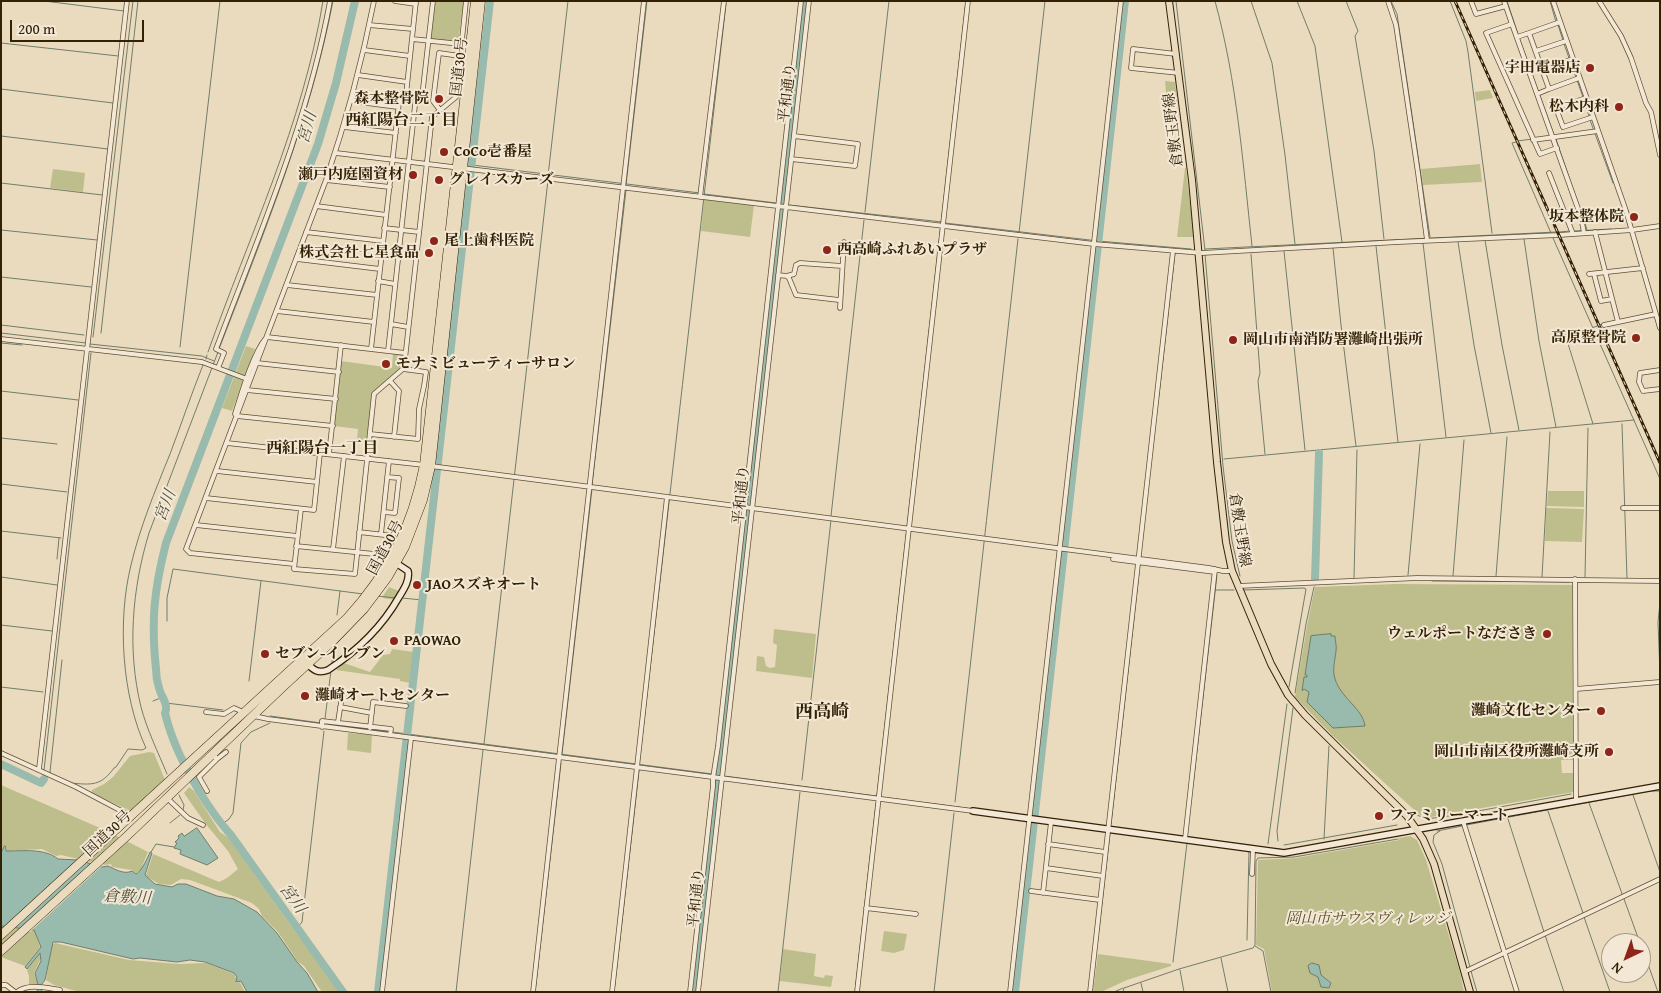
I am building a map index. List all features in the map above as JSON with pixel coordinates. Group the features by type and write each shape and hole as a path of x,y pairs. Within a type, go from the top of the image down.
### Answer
{"highway":[{"name":"国道30号","path":"462,167 475,1"},
{"name":"国道30号","path":"1,951 194,772 215,757 372,590 394,562 413,510 433,467 462,167 481,1"},
{"name":"国道30号","path":"1,935 206,747 305,662"},
{"path":"206,747 215,757"}],"main road":[{"name":"倉敷玉野線","path":"1169,1 1203,253 1226,542 1232,571 1271,664 1288,695 1407,816 1417,829 1434,864 1468,970 1470,992"}],"street":[{"path":"39,770 127,1"},
{"path":"216,367 224,353 216,349 281,178 301,118 330,1"},
{"path":"294,564 187,552 186,549 336,153 358,76 374,1"},
{"path":"395,1 416,3 406,95"},
{"path":"371,348 400,94 422,97 433,1"},
{"path":"301,509 294,569 354,574 374,394 403,369 432,117 456,97 466,1"},
{"path":"533,992 644,1"},
{"path":"702,195 724,1"},
{"path":"690,992 713,776 748,508 801,1"},
{"name":"平和通り","path":"698,992 722,778 748,508 778,275 781,206 791,159 810,1"},
{"path":"857,992 907,528 968,1"},
{"path":"1010,992 1063,548 1121,1"},
{"path":"1388,1 1396,25 1426,239"},
{"path":"1471,1 1476,14 1506,6"},
{"path":"1504,1 1539,93 1584,231"},
{"path":"1553,1 1558,23 1595,132 1632,230 1660,328"},
{"path":"1599,1 1621,36 1631,58 1646,103 1651,112 1660,155"},
{"path":"1518,36 1558,23"},
{"path":"1512,24 1486,33 1531,140 1540,154 1556,148"},
{"path":"369,25 413,29"},
{"path":"1530,33 1549,89"},
{"path":"412,40 461,44"},
{"path":"1536,51 1564,41"},
{"path":"1176,54 1134,49 1132,68 1179,73"},
{"path":"364,50 410,56"},
{"path":"440,110 433,101 439,53 460,56"},
{"path":"1542,70 1571,60"},
{"path":"358,76 407,82"},
{"path":"1539,93 1577,79"},
{"path":"388,351 416,96"},
{"path":"1584,99 1556,108 1563,127 1590,117"},
{"path":"351,101 398,107"},
{"path":"344,127 396,133"},
{"path":"1531,140 1595,132"},
{"path":"791,159 855,166 858,144 794,136"},
{"path":"336,153 623,185 1101,245 1203,253 1426,239 1632,230 1660,226"},
{"path":"1549,172 1573,232"},
{"path":"326,180 390,187"},
{"path":"316,206 386,214"},
{"path":"384,228 419,232"},
{"path":"306,232 383,241"},
{"path":"1595,232 1618,322"},
{"path":"840,308 844,242"},
{"path":"1090,992 1173,251"},
{"path":"296,258 380,269"},
{"path":"778,275 787,276 794,274 796,265 800,263 842,266"},
{"path":"1612,299 1601,301 1591,274 1643,268"},
{"path":"787,276 794,286 796,295 839,300"},
{"path":"378,281 395,284"},
{"path":"287,285 377,295"},
{"path":"277,311 374,322"},
{"path":"1604,325 1656,314"},
{"path":"391,324 408,327"},
{"path":"267,337 405,353"},
{"path":"237,416 235,414 245,378 261,344 267,337"},
{"path":"1,340 87,345 202,362 245,378"},
{"path":"329,454 341,345"},
{"path":"257,363 339,372"},
{"path":"370,434 418,439 419,409 426,372 403,369"},
{"path":"1660,370 1640,373 1639,382 1643,391 1660,389"},
{"path":"390,381 399,391 394,436"},
{"path":"247,390 336,399"},
{"path":"237,416 333,426"},
{"path":"227,443 389,461 1063,548 1138,561 1232,571"},
{"path":"206,498 314,510 320,454"},
{"path":"333,549 344,456"},
{"path":"381,534 389,461"},
{"path":"217,471 317,482"},
{"path":"384,512 395,513 399,478 387,477"},
{"path":"612,992 669,497"},
{"path":"1624,508 1660,508"},
{"path":"196,526 297,536"},
{"path":"296,546 384,555 393,536 359,532"},
{"path":"1113,559 1121,558"},
{"path":"305,662 318,672 328,670 365,642 398,598 409,574 406,569 394,562"},
{"path":"1185,837 1215,570"},
{"path":"1238,586 1417,578 1660,580"},
{"path":"1575,579 1576,801"},
{"path":"1576,689 1659,682"},
{"path":"340,725 342,696"},
{"path":"370,729 373,702 406,706"},
{"path":"206,712 224,714 234,708 244,713 268,719 340,725 391,733 408,738 637,766 1050,822 1185,837 1277,853 1292,852 1417,829 1463,824 1660,786"},
{"path":"340,708 372,713"},
{"path":"382,992 408,738"},
{"path":"208,792 199,777 215,757 226,752"},
{"path":"1,753 131,816"},
{"path":"167,798 188,818 203,825"},
{"path":"1043,893 1050,822"},
{"path":"1463,824 1517,992"},
{"path":"1048,844 1105,852"},
{"path":"1252,874 1253,849"},
{"path":"1046,868 1102,876"},
{"path":"1468,970 1660,879"},
{"path":"1031,891 1100,900"},
{"path":"866,908 916,914"},
{"path":"1,985 6,985 16,992 28,987 60,990"}],"green space":[{"path":"434,1 464,1 458,42 430,40"},
{"path":"1165,81 1175,82 1178,105 1167,104"},
{"path":"1490,90 1493,98 1476,101 1475,92"},
{"path":"1480,164 1482,182 1423,185 1421,169"},
{"path":"1186,168 1194,237 1177,237"},
{"path":"53,169 85,173 83,192 50,188"},
{"path":"704,199 754,205 750,237 701,231"},
{"path":"246,346 255,349 232,411 222,408"},
{"path":"393,353 402,355 402,369 373,392 368,442 357,440 358,429 334,426 341,361 392,368"},
{"path":"1548,491 1584,491 1584,507 1547,506"},
{"path":"1546,508 1584,509 1582,542 1545,541"},
{"path":"1396,584 1572,585 1573,760 1561,760 1562,773 1573,773 1574,792 1422,817 1333,736 1295,697 1315,587"},
{"path":"389,587 399,591 395,600 383,598"},
{"path":"774,629 816,634 812,678 756,671 757,656 764,657 766,666 770,668 775,667 777,645 773,643"},
{"path":"392,649 414,652 411,683 400,681 400,679 336,670 344,663 370,672 383,655 390,654"},
{"path":"348,733 372,735 371,753 347,750"},
{"path":"149,752 154,753 165,780 131,811 91,793 92,790 113,777 130,756"},
{"path":"1,785 107,831 148,852 141,869 136,873 132,870 112,867 111,864 104,865 61,855 56,856 42,849 7,851 5,846 1,852"},
{"path":"189,787 194,791 220,832 229,838 340,992 322,992 304,966 298,962 278,932 252,903 190,880 181,879 171,885 159,884 146,876 153,854 219,882 238,869 228,851 184,793"},
{"name":"岡山市サウスヴィレッジ","path":"1410,836 1417,840 1426,860 1460,972 1464,992 1272,992 1264,949 1256,945 1258,860 1296,858 1399,840 1399,838"},
{"path":"1,927 34,930 40,947 25,966 1,957"},
{"path":"884,931 907,934 904,950 894,953 881,951"},
{"path":"55,943 129,960 179,964 206,963 234,974 236,983 240,982 245,992 80,992 54,985 46,980 52,945"},
{"path":"783,949 816,954 814,976 824,978 825,975 833,976 831,987 780,981"},
{"path":"40,953 40,960 34,973 38,986 29,985 27,970"},
{"path":"1098,954 1171,964 1171,966 1127,980 1101,992 1093,992"}],"water":[{"path":"1331,634 1331,636 1335,636 1336,645 1335,679 1342,692 1360,714 1365,726 1333,728 1307,702 1309,692 1304,689 1302,691 1304,677 1307,677 1305,675 1311,636"},
{"path":"197,828 218,858 207,865 180,854 181,850 174,848 177,843 175,842 179,838 178,836 182,833 184,836"},
{"name":"倉敷川","path":"5,846 6,851 47,853 58,859 78,860 102,867 108,866 123,872 132,871 136,874 143,867 150,852 152,853 145,875 155,884 172,887 178,884 186,884 217,896 234,899 257,912 277,933 307,973 318,992 247,992 241,981 236,982 237,977 234,973 205,962 133,959 61,942 53,942 45,980 41,985 42,992 37,992 38,985 35,973 41,961 40,953 27,969 25,967 41,947 34,930 1,926 1,853"},
{"path":"1312,963 1319,965 1321,975 1331,983 1329,988 1321,987 1318,977 1310,973 1308,966"}],"pier":[{"path":"94,862 104,864 30,932 19,931"}],"waterway":[{"path":"44,1 124,11"},
{"path":"93,337 133,1"},
{"path":"101,333 138,1"},
{"path":"180,347 220,1"},
{"path":"208,352 289,136 314,47 323,1"},
{"path":"219,349 284,177 312,90 333,1"},
{"name":"宮川","path":"343,992 214,814 183,763 168,724 165,704 157,681 154,620 156,591 166,543 318,144 336,83 355,1"},
{"path":"378,992 490,1"},
{"path":"548,176 568,1"},
{"path":"626,185 647,1"},
{"path":"694,992 805,1"},
{"path":"865,212 889,1"},
{"path":"877,796 966,1"},
{"path":"1019,233 1045,1"},
{"path":"1015,992 1125,1"},
{"path":"1176,1 1205,250"},
{"path":"1215,1 1223,31 1234,92 1252,246"},
{"path":"1251,1 1272,63 1295,244"},
{"path":"1297,1 1315,46 1342,242"},
{"path":"1346,1 1358,31 1355,36 1374,151 1384,239"},
{"path":"1391,1 1397,14 1430,237"},
{"path":"1450,1 1466,41 1468,52 1492,233"},
{"path":"1507,1 1518,34"},
{"path":"1550,1 1556,22"},
{"path":"639,765 726,4"},
{"path":"1558,25 1563,40"},
{"path":"1519,38 1554,135"},
{"path":"1,43 118,56"},
{"path":"1564,44 1583,97"},
{"path":"1,89 113,103"},
{"path":"1584,101 1589,116"},
{"path":"1590,120 1613,183"},
{"path":"1,136 108,149"},
{"path":"1518,141 1532,139"},
{"path":"1556,139 1578,204"},
{"path":"1516,142 1512,143 1551,233"},
{"path":"472,165 700,193"},
{"path":"484,744 548,180"},
{"path":"1,183 102,195"},
{"path":"592,485 626,190"},
{"path":"704,194 776,203"},
{"path":"789,205 942,222"},
{"path":"1583,217 1587,230"},
{"path":"831,516 864,220"},
{"path":"945,223 1098,241 1191,249"},
{"path":"1574,231 1611,229"},
{"path":"1,230 97,240"},
{"path":"1559,232 1570,231"},
{"path":"1205,249 1556,232"},
{"path":"1553,238 1660,479"},
{"path":"955,802 1018,239"},
{"path":"1524,239 1539,341 1556,427"},
{"path":"1485,240 1502,345 1519,430"},
{"path":"1458,242 1474,345 1491,433"},
{"path":"1423,243 1446,437"},
{"path":"1376,246 1398,442"},
{"path":"1333,248 1356,446"},
{"path":"1284,251 1305,450"},
{"path":"1158,403 1175,253"},
{"path":"1205,254 1223,466 1232,541 1240,576"},
{"path":"1251,254 1260,373 1258,381 1265,454"},
{"path":"1,277 91,287"},
{"path":"1592,328 1602,324"},
{"path":"1,325 84,335"},
{"path":"1,333 86,343"},
{"path":"1565,334 1593,424"},
{"path":"1,343 22,345"},
{"path":"90,344 202,356 214,361"},
{"path":"167,774 141,707 134,664 133,620 135,598 149,533 218,352"},
{"path":"44,770 91,353"},
{"path":"206,359 207,355"},
{"path":"71,783 96,783 105,778 116,767 128,749 142,750 146,748 132,706 124,658 124,610 127,587 143,523 203,365"},
{"path":"1,391 78,400"},
{"path":"1224,459 1634,420"},
{"path":"1622,424 1627,578"},
{"path":"1585,577 1588,428"},
{"path":"1542,577 1550,432"},
{"path":"1496,576 1507,437"},
{"path":"1,438 57,444"},
{"path":"1453,576 1464,440"},
{"path":"1408,575 1420,444"},
{"path":"1354,578 1357,450"},
{"path":"1315,579 1319,453"},
{"path":"1,484 67,492"},
{"path":"562,754 592,489"},
{"path":"802,780 831,520"},
{"path":"1,531 61,538"},
{"path":"57,559 59,538"},
{"path":"167,621 167,598 173,569 363,594"},
{"path":"1111,824 1139,573"},
{"path":"1193,785 1217,575"},
{"path":"1,577 57,585"},
{"path":"249,681 261,581"},
{"path":"1432,581 1569,582"},
{"path":"1580,582 1589,582"},
{"path":"1295,693 1314,587"},
{"path":"1244,590 1306,589 1289,687"},
{"path":"1215,590 1234,590"},
{"path":"337,615 340,591"},
{"path":"377,596 396,598"},
{"path":"402,598 422,600"},
{"path":"1660,603 1658,622 1660,673"},
{"path":"1,625 52,631"},
{"path":"332,663 333,652"},
{"path":"51,774 62,660"},
{"path":"325,719 331,670"},
{"path":"1,687 43,692"},
{"path":"153,701 163,697"},
{"path":"166,703 223,710"},
{"path":"1268,844 1287,704"},
{"path":"1278,841 1277,831 1293,708"},
{"path":"270,716 321,723"},
{"path":"221,825 233,813 241,743 251,732 270,723"},
{"path":"325,723 388,732"},
{"path":"297,928 302,922 324,731"},
{"path":"392,732 720,775"},
{"path":"1324,839 1329,746"},
{"path":"456,992 483,750"},
{"path":"535,992 561,763"},
{"path":"1,764 41,783 44,779"},
{"path":"614,992 639,771"},
{"path":"724,776 876,796"},
{"path":"1580,797 1650,785"},
{"path":"1466,825 1650,791 1660,791"},
{"path":"778,992 800,792"},
{"path":"1417,815 1426,819 1456,815 1571,794"},
{"path":"179,795 184,805 183,810"},
{"path":"1633,795 1660,872"},
{"path":"880,797 973,809"},
{"path":"1531,806 1572,799"},
{"path":"1589,803 1636,933"},
{"path":"855,992 876,804"},
{"path":"1548,811 1583,913"},
{"path":"934,992 954,813"},
{"path":"170,823 180,815"},
{"path":"1508,819 1544,932"},
{"path":"1284,845 1397,825"},
{"path":"1437,831 1462,826"},
{"path":"1440,831 1434,835 1433,842 1442,864 1470,967"},
{"path":"1097,946 1110,833"},
{"path":"1155,833 1184,837"},
{"path":"1188,837 1256,846"},
{"path":"1123,992 1124,988 1179,969 1253,948 1255,945 1256,861 1258,858 1294,857 1398,839"},
{"path":"1173,962 1187,843"},
{"path":"151,852 156,844 174,847"},
{"path":"1277,849 1288,850"},
{"path":"1247,940 1249,851"},
{"path":"1584,917 1610,992"},
{"path":"1545,935 1564,992"},
{"path":"1255,946 1263,951 1271,992"},
{"path":"1221,958 1228,992"},
{"path":"1180,970 1184,992"},
{"path":"1471,971 1477,992"},
{"path":"1651,973 1658,992"},
{"path":"1515,981 1519,992"},
{"path":"1141,983 1143,992"},
{"path":"1114,992 1123,988"}],"railway":[{"path":"1455,1 1660,463"}],"place":[{"name":"宇田電器店","path":"1590,68"},
{"name":"森本整骨院","path":"439,99"},
{"name":"松木内科","path":"1619,107"},
{"name":"CoCo壱番屋","path":"444,152"},
{"name":"瀬戸内庭園資材","path":"413,175"},
{"name":"グレイスカーズ","path":"439,180"},
{"name":"坂本整体院","path":"1634,217"},
{"name":"尾上歯科医院","path":"434,241"},
{"name":"西高崎ふれあいプラザ","path":"827,250"},
{"name":"株式会社七星食品","path":"429,253"},
{"name":"高原整骨院","path":"1636,338"},
{"name":"岡山市南消防署灘崎出張所","path":"1233,340"},
{"name":"モナミビューティーサロン","path":"386,364"},
{"name":"JAOスズキオート","path":"417,585"},
{"name":"ウェルポートなださき","path":"1547,634"},
{"name":"PAOWAO","path":"394,641"},
{"name":"セブン-イレブン","path":"265,654"},
{"name":"灘崎オートセンター","path":"305,696"},
{"name":"灘崎文化センター","path":"1601,711"},
{"name":"岡山市南区役所灘崎支所","path":"1609,752"},
{"name":"ファミリーマート","path":"1379,816"}],"district":[{"name":"西紅陽台二丁目","path":"401,121"},
{"name":"西紅陽台一丁目","path":"322,449"},
{"name":"西高崎","path":"822,712"}]}
